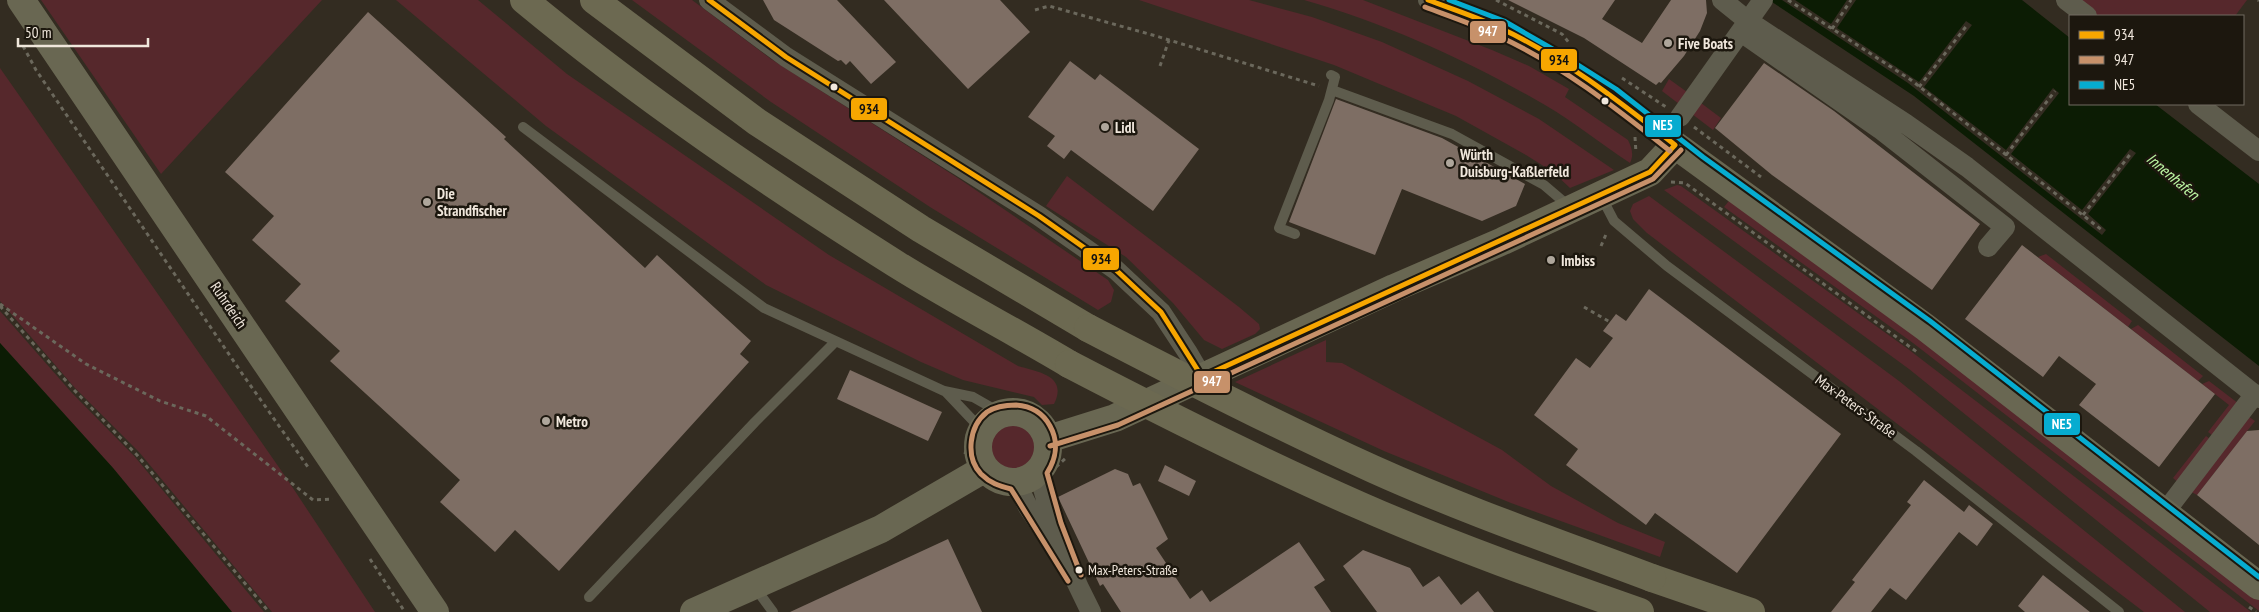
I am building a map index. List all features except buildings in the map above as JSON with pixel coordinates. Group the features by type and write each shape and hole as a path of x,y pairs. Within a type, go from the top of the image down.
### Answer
{"highway":[{"path":"524,0 576,43 735,158 897,264 1069,364 1198,431 1361,506 1490,559 1640,612"},
{"path":"594,0 757,122 921,229 1088,328 1218,396 1375,470 1500,521 1652,578 1751,612"}],"street":[{"name":"Ruhrdeich","path":"21,0 342,495 435,612"},
{"path":"709,0 786,57 1000,191 1116,270 1161,312 1202,377"},
{"path":"1428,0 1500,28 1552,57 1611,95 1675,145 1925,327 2166,512 2254,596"},
{"path":"1722,0 1752,16 1967,167 2257,396 2166,512"},
{"path":"2066,0 2085,15"},
{"path":"1680,117 1752,16"},
{"path":"1752,16 1880,129 2005,227 1988,248"},
{"path":"2199,105 2259,152"},
{"path":"1048,439 1115,418 1601,195 1650,172 1675,145"},
{"path":"1013,411 1025,413 1035,419 1043,428 1048,439 1047,457 1028,477 999,479 984,468 978,450 991,422 1013,411"},
{"path":"694,612 881,529 984,468"},
{"path":"1028,477 1045,499 1071,572 1091,612"}],"lane":[{"path":"1295,234 1279,228 1332,90 1336,77 1331,75"},
{"path":"1332,90 1452,134 1544,185 1571,209"},
{"path":"523,127 764,308 944,391 991,422"},
{"name":"Max-Peters-Straße","path":"1601,195 1614,221 1667,266 1916,450 2119,612"},
{"path":"589,597 754,422 835,342"},
{"path":"944,391 973,397 991,422"},
{"path":"754,585 772,612"}],"path":[{"path":"1496,0 1562,34 1567,42"},
{"path":"1788,0 1919,87 2103,231"},
{"path":"1832,29 1851,0"},
{"path":"1036,10 1049,6 1169,40 1332,90"},
{"path":"1919,87 1968,24"},
{"path":"1160,66 1169,40"},
{"path":"21,41 36,70 241,372 309,468"},
{"path":"2006,155 2055,91"},
{"path":"1680,117 1713,142"},
{"path":"1632,133 1636,140 1635,156"},
{"path":"2083,215 2132,152"},
{"path":"1685,183 1919,353"},
{"path":"0,304 86,364 160,401 206,416 313,500 342,495"},
{"path":"0,304 74,390 137,455 268,612"},
{"path":"1584,307 1610,322"},
{"path":"326,492 342,495"},
{"path":"2254,596 2256,612"}],"shaded area":[{"path":"41,0 322,0 161,174"},
{"path":"396,0 478,0 567,74 829,255 1018,366 1049,377 1057,387 1054,404 1042,405 1034,397 963,380 921,362 766,285 546,126"},
{"path":"632,0 692,0 771,59 961,180 1108,280 1114,290 1111,302 1098,310 930,207 771,102"},
{"path":"1139,0 1249,0 1312,17 1382,42 1468,81 1539,119 1614,170 1570,188 1553,172 1456,116 1334,65"},
{"path":"1304,0 1363,0 1529,66 1569,89 1565,97 1628,140 1632,152 1630,163 1556,112 1487,73 1397,32"},
{"path":"2075,0 2247,0 2236,15 2095,15"},
{"path":"0,68 285,476 375,612 272,612 139,452 75,388 0,301"},
{"path":"1669,79 1687,92 1679,104 1662,91"},
{"path":"1701,103 1721,118 1713,130 1692,114"},
{"path":"1067,176 1239,307 1259,324 1260,329 1255,334 1222,349 1204,340 1173,303 1126,257 1046,206"},
{"path":"1677,185 1681,186 1908,349 2251,612 2210,612 1909,369 1664,190"},
{"path":"1649,196 1899,381 2185,612 2144,612 1647,233 1633,219 1630,211 1633,204"},
{"path":"1732,197 2259,597 2259,611 1913,343 1724,207"},
{"path":"2046,254 2132,321 2128,327 2038,257"},
{"path":"0,311 72,393 135,457 264,612 232,612 113,468 0,343"},
{"path":"2138,325 2203,376 2198,381 2131,329"},
{"path":"1326,340 1326,362 1342,363 1502,450 1551,486 1618,523 1665,542 1660,557 1511,503 1384,451 1235,382"},
{"path":"2209,381 2243,407 2217,439 2208,432 2229,405 2202,384"},
{"path":"2245,414 2255,421 2197,495 2186,489"},
{"path":"1008,424 1018,424 1032,434 1036,447 1032,460 1026,466 1018,470 1008,470 994,460 990,452 990,442 1000,428"},
{"path":"2206,436 2214,442 2181,485 2173,478"}],"water":[{"name":"Innenhafen","path":"1769,0 2022,0 2069,37 2069,105 2156,105 2259,184 2259,366 1914,96"},
{"path":"0,343 113,468 232,612 0,612"}],"pier":[{"path":"1782,0 1795,0 1831,24 1847,0 1856,0 1837,28 1919,82 1966,21 1972,25 1924,87 2006,150 2053,88 2059,93 2011,154 2082,210 2130,149 2136,153 2088,214 2106,230 2102,235 1908,83"}],"transit line":[{"name":"934","path":"709,0 786,57 1039,216 1116,270 1161,312 1202,377"},
{"name":"934","path":"1428,0 1491,24 1546,52 1590,81 1675,145"},
{"name":"NE5","path":"1449,0 1504,21 1616,89 1703,157 1930,321 2259,577"},
{"name":"947","path":"1425,7 1487,31 1543,59 1608,103 1670,151"},
{"name":"934","path":"1202,377 1650,172 1675,145"},
{"name":"947","path":"1050,446 1118,425 1653,179 1681,150"},
{"name":"947","path":"1068,581 1011,489 991,482 976,467 971,451 973,433 981,418 990,410 1009,405 1027,407 1040,414 1050,426 1055,438 1055,450 1053,462 1047,473 1061,523 1081,575"}],"place":[{"name":"Five Boats","path":"1668,43"},
{"name":"Lidl","path":"1105,127"},
{"name":"Würth Duisburg-Kaßlerfeld","path":"1450,163"},
{"name":"Die Strandfischer","path":"427,202"},
{"name":"Imbiss","path":"1551,260"},
{"name":"Metro","path":"546,421"},
{"name":"Max-Peters-Straße","path":"1079,570"}]}
